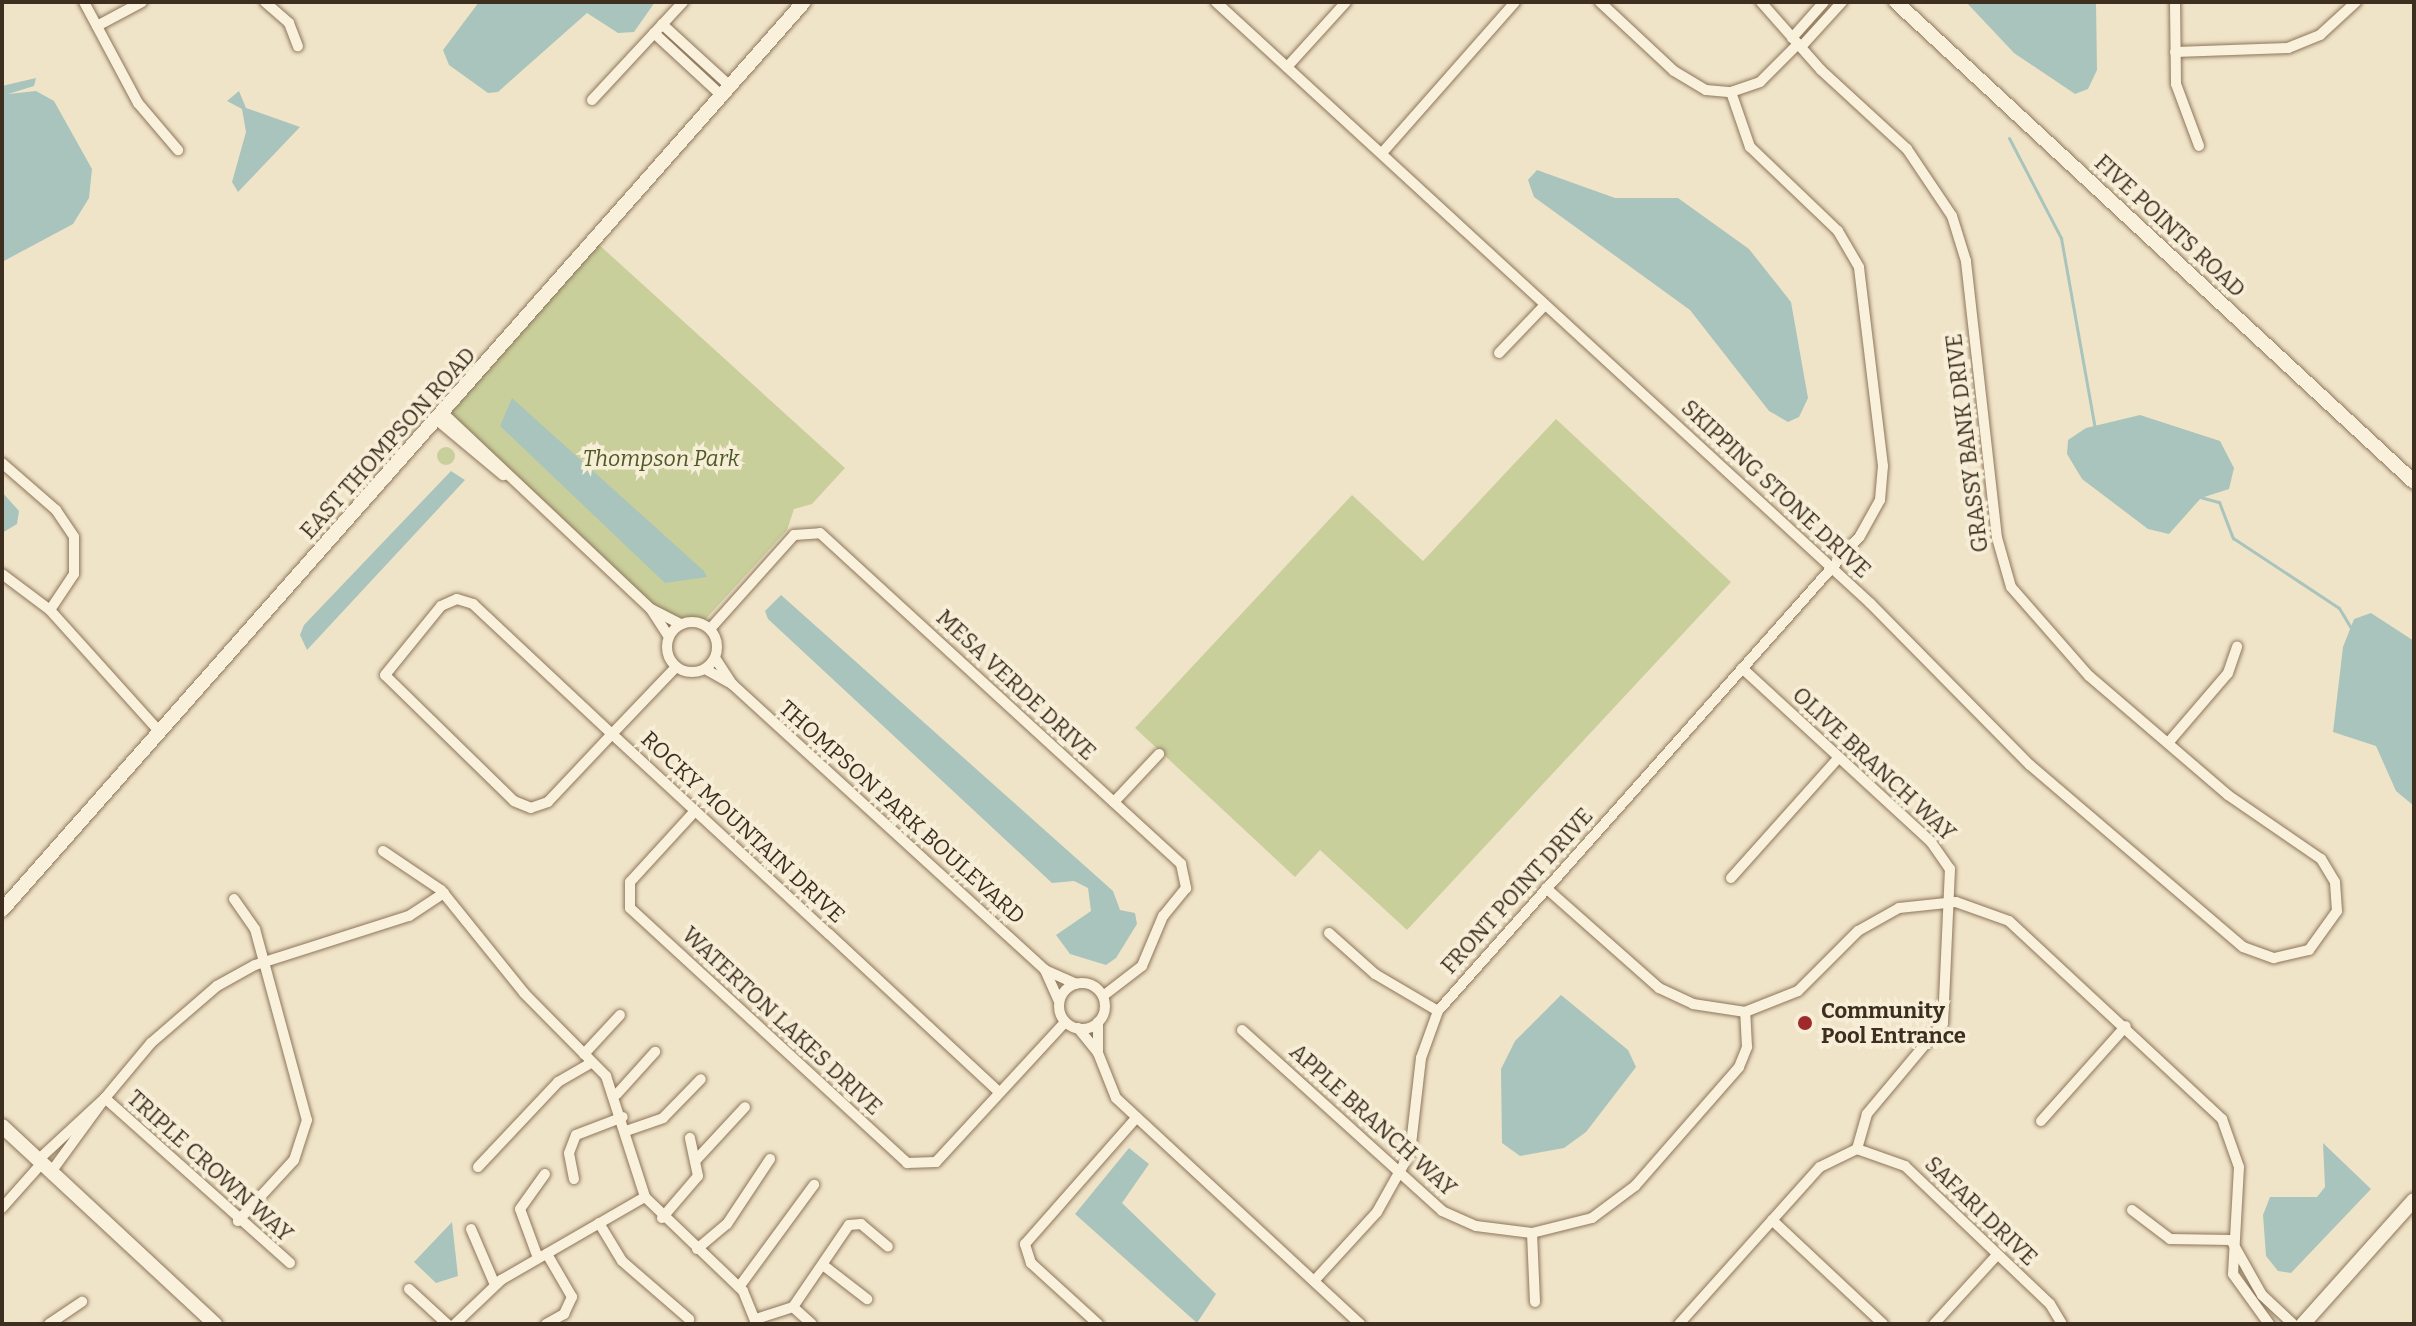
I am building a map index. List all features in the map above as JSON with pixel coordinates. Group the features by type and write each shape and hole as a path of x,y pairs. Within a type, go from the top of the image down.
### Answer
{"main road":[{"name":"EAST THOMPSON ROAD","path":"2,910 441,417 804,2"},
{"name":"FIVE POINTS ROAD","path":"1896,2 2414,482"},
{"path":"2,1126 215,1324"},
{"path":"2303,1324 2414,1200"}],"street":[{"path":"84,2 138,103 178,150"},
{"path":"97,26 142,2"},
{"path":"265,2 289,23 298,46"},
{"path":"592,100 683,2"},
{"name":"SKIPPING STONE DRIVE","path":"1216,2 1382,153 1543,307 1831,568 2030,765 2243,947 2285,958 2322,940"},
{"path":"1287,67 1346,2"},
{"path":"1382,153 1515,2"},
{"path":"1600,2 1685,79 1731,92 1760,82 1842,2"},
{"name":"GRASSY BANK DRIVE","path":"1761,2 1797,43 1907,149 1952,216 1966,261 1997,538 2011,587 2089,676 2168,743 2330,870 2337,911 2322,940"},
{"path":"1797,43 1824,2"},
{"path":"2175,2 2179,101 2199,146"},
{"path":"2175,52 2288,48 2320,35 2356,2"},
{"path":"662,24 727,92"},
{"path":"654,33 727,92"},
{"name":"FRONT POINT DRIVE","path":"1314,1281 1368,1223 1399,1175 1414,1141 1421,1058 1438,1011 1831,568 1874,515 1883,482 1863,282 1838,231 1750,147 1731,92"},
{"path":"1499,353 1543,307"},
{"path":"441,417 651,609 669,637 676,667 612,734"},
{"path":"2,463 56,510 74,537 74,574 50,610"},
{"name":"MESA VERDE DRIVE","path":"710,629 794,535 808,530 825,536 1181,864 1188,879 1138,971 1103,996"},
{"path":"2,574 50,610 159,731"},
{"name":"ROCKY MOUNTAIN DRIVE","path":"612,734 548,802 531,808 391,687 386,672 455,600 473,604 1000,1093"},
{"path":"651,609 680,624 710,629"},
{"path":"669,637 680,624"},
{"name":"THOMPSON PARK BOULEVARD","path":"710,629 715,658 732,684"},
{"path":"2168,743 2228,673 2237,647"},
{"path":"705,669 715,658"},
{"name":"THOMPSON PARK BOULEVARD","path":"676,667 705,669 732,684 1045,970 1076,984"},
{"name":"OLIVE BRANCH WAY","path":"1742,668 1939,850 1952,902 1943,1023 1861,1123 1857,1149"},
{"path":"1114,802 1159,754"},
{"path":"1731,878 1839,757"},
{"name":"WATERTON LAKES DRIVE","path":"695,811 626,895 646,923 907,1163 920,1167 936,1162 1000,1093"},
{"path":"383,851 444,893 617,1094 645,1197 662,1218 739,1287 756,1322 793,1307 851,1223 888,1247"},
{"path":"1546,888 1659,988 1693,1004 1745,1012 1806,986 1879,917 1952,902 2013,923 2126,1026 2227,1126 2239,1167 2231,1240 2240,1292 2269,1324"},
{"path":"2,1208 186,1010 264,962 409,916 444,893"},
{"path":"234,899 264,962 307,1120 294,1160 238,1221"},
{"path":"1329,933 1375,974 1438,1011"},
{"name":"THOMPSON PARK BOULEVARD","path":"1045,970 1059,1001"},
{"path":"1098,1053 1098,1022 1103,996 1091,984 1076,984 1059,1001 1065,1022 1078,1028 1098,1053 1116,1098 1360,1324"},
{"path":"1535,1302 1532,1233 1592,1218 1635,1186 1739,1067 1747,1047 1745,1012"},
{"path":"478,1167 558,1082 588,1058 620,1015"},
{"path":"1000,1093 1065,1022"},
{"path":"1078,1028 1098,1022"},
{"path":"2041,1121 2126,1026"},
{"name":"APPLE BRANCH WAY","path":"1242,1030 1399,1175 1458,1219 1532,1233"},
{"path":"617,1094 655,1052"},
{"path":"626,1131 663,1118 701,1079"},
{"path":"44,1165 105,1098"},
{"name":"TRIPLE CROWN WAY","path":"105,1098 238,1221 290,1263"},
{"path":"696,1160 745,1107"},
{"path":"574,1179 569,1153 576,1135 623,1117"},
{"path":"1098,1324 1031,1263 1025,1248 1031,1231 1137,1117"},
{"path":"662,1218 695,1182 696,1160 690,1138"},
{"path":"1679,1324 1820,1167 1857,1149"},
{"name":"SAFARI DRIVE","path":"1857,1149 1898,1160 1997,1255 2062,1324"},
{"path":"697,1249 727,1224 770,1159"},
{"path":"545,1174 520,1209 571,1303 546,1324"},
{"path":"739,1287 814,1185"},
{"path":"455,1324 495,1285 645,1197"},
{"path":"2132,1210 2170,1239 2231,1240"},
{"path":"1772,1220 1883,1324"},
{"path":"599,1223 622,1261 689,1319"},
{"path":"471,1229 495,1285"},
{"path":"2231,1240 2262,1295 2293,1324"},
{"path":"1934,1324 1997,1255"},
{"path":"823,1265 867,1299"},
{"path":"409,1289 447,1324"},
{"path":"49,1324 82,1302"},
{"path":"793,1307 812,1324"}],"green space":[{"name":"Thompson Park","path":"596,242 845,468 812,504 794,509 787,530 702,623 680,624 651,609 444,414"},
{"path":"1556,419 1731,582 1407,930 1320,850 1295,877 1135,728 1352,495 1423,561"},
{"path":"446,447 455,456 446,465 437,456"}],"water":[{"path":"479,2 655,2 634,32 618,33 587,13 498,92 488,93 449,65 443,50"},
{"path":"1966,2 2096,2 2097,70 2088,89 2075,94 2014,53"},
{"path":"36,78 34,86 8,94 36,91 54,101 92,169 89,198 73,224 2,262 2,86"},
{"path":"239,91 246,108 300,127 238,192 232,182 246,132 242,109 227,101"},
{"path":"1537,170 1615,198 1678,198 1749,249 1791,302 1808,398 1799,417 1788,422 1769,411 1690,310 1534,197 1528,180"},
{"path":"512,398 707,577 665,583 500,426"},
{"path":"2140,415 2220,441 2234,468 2229,489 2201,498 2169,534 2148,529 2082,479 2067,454 2068,440 2086,428"},
{"path":"451,471 465,480 307,650 300,635 304,625"},
{"path":"2,492 19,511 17,524 2,533"},
{"path":"781,595 1113,891 1120,910 1135,913 1137,924 1116,958 1106,965 1070,954 1056,935 1091,911 1088,888 1074,881 1052,883 768,619 765,611"},
{"path":"2371,613 2414,641 2414,806 2396,791 2376,746 2333,732 2343,647 2354,619"},
{"path":"1561,995 1628,1050 1636,1067 1586,1132 1564,1148 1520,1156 1502,1143 1501,1069 1515,1041"},
{"path":"2323,1143 2371,1189 2291,1273 2278,1271 2266,1256 2263,1215 2270,1197 2317,1197 2325,1187"},
{"path":"1129,1148 1149,1164 1122,1203 1216,1294 1197,1323 1075,1214"},
{"path":"452,1222 458,1276 436,1283 414,1262"}],"waterway":[{"path":"2009,138 2061,238 2095,429"},
{"path":"2200,497 2219,502 2233,538 2339,608 2353,631"}],"place":[{"name":"Community Pool Entrance","path":"1805,1023"}]}
